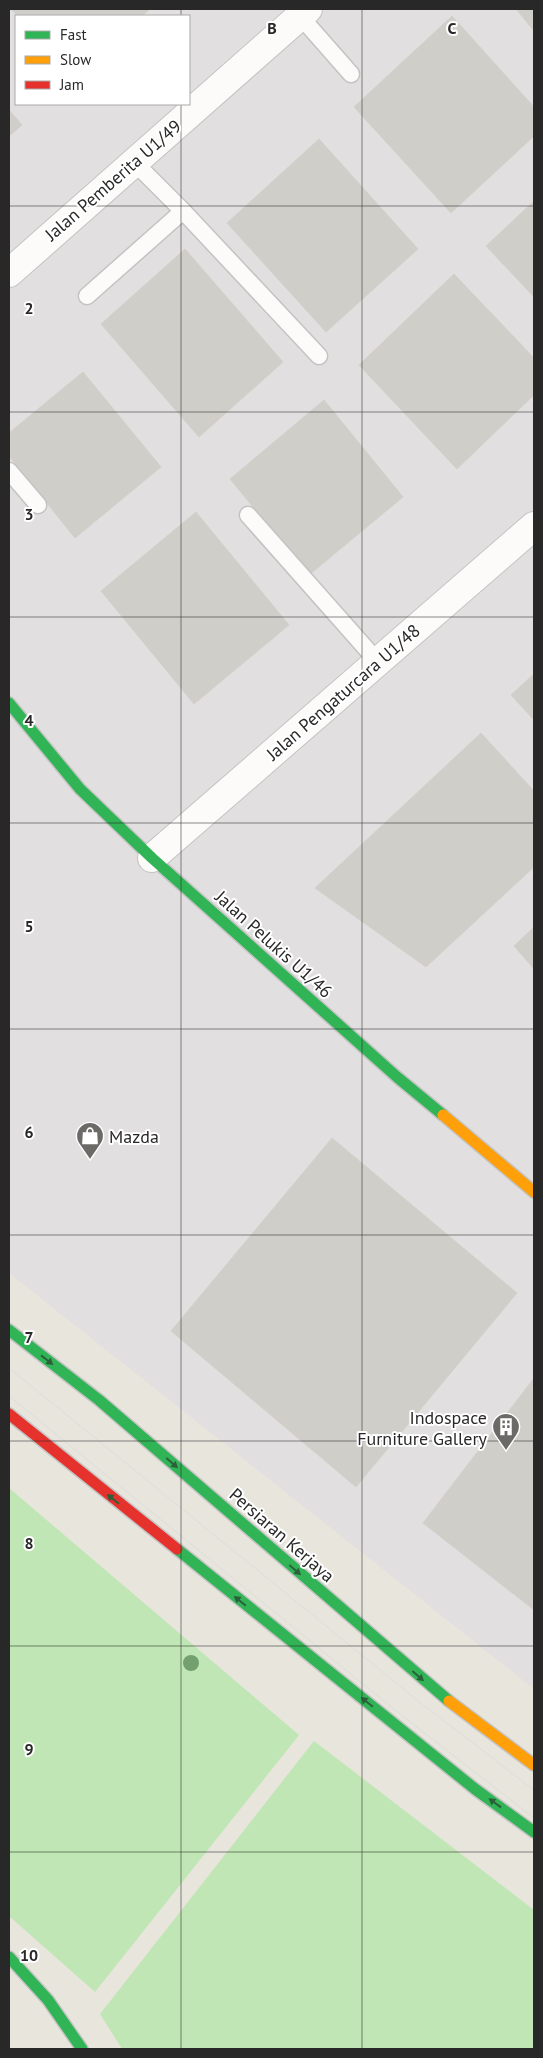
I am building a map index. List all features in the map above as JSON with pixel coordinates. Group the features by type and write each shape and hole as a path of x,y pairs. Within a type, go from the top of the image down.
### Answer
{"main road":[{"name":"Jalan Pelukis U1/46","path":"9,703 80,789 152,858 397,1077 534,1192"},
{"name":"Persiaran Kerjaya","path":"9,1330 99,1400 435,1691 534,1765"},
{"path":"9,1414 468,1783 534,1832"},
{"path":"9,1957 34,1982 72,2031 82,2049"}],"street":[{"name":"Jalan Pemberita U1/49","path":"9,273 304,12"},
{"name":"Jalan Pengaturcara U1/48","path":"152,858 534,526"}],"lane":[{"path":"304,12 351,74"},
{"path":"134,162 183,211 319,356"},
{"path":"87,296 183,211"},
{"path":"9,471 38,505"},
{"path":"248,515 378,662"}],"shaded area":[{"path":"9,9 534,9 534,1689 9,1273"}],"green space":[{"path":"9,1488 299,1735 95,1992 9,1916"},
{"path":"314,1741 534,1910 534,2049 122,2049 100,2014"}],"building":[{"path":"11,9 150,9 143,15 17,15"},
{"path":"516,9 534,9 534,31"},
{"path":"452,16 534,107 534,136 451,213 354,107"},
{"path":"9,110 22,125 9,136"},
{"path":"319,139 418,249 326,332 227,223"},
{"path":"534,201 534,297 486,246"},
{"path":"185,249 283,362 199,437 101,324"},
{"path":"454,274 534,358 534,395 457,469 359,365"},
{"path":"83,372 161,467 75,538 9,456 9,433"},
{"path":"324,400 403,497 309,575 230,479"},
{"path":"196,512 289,625 194,704 101,591"},
{"path":"534,674 534,720 511,695"},
{"path":"481,733 534,791 534,867 426,967 315,888"},
{"path":"534,927 534,969 514,946"},
{"path":"332,1138 517,1293 356,1487 171,1331"},
{"name":"Indospace Furniture Gallery","path":"534,1378 534,1610 423,1523"}],"tram line":[{"path":"9,1368 417,1700 534,1790"},
{"path":"9,1396 400,1714 534,1818"}],"traffic: fast":[{"path":"9,703 80,789 152,858 397,1077 443,1115"},
{"path":"9,1330 99,1400 449,1701"},
{"path":"177,1549 475,1789 534,1832"},
{"path":"9,1957 48,2000 82,2049"}],"traffic: slow":[{"path":"443,1115 534,1192"},
{"path":"449,1701 534,1765"}],"traffic: jam":[{"path":"9,1414 177,1549"}],"place":[{"name":"Mazda","path":"90,1160"},
{"name":"Indospace Furniture Gallery","path":"506,1451"}]}
